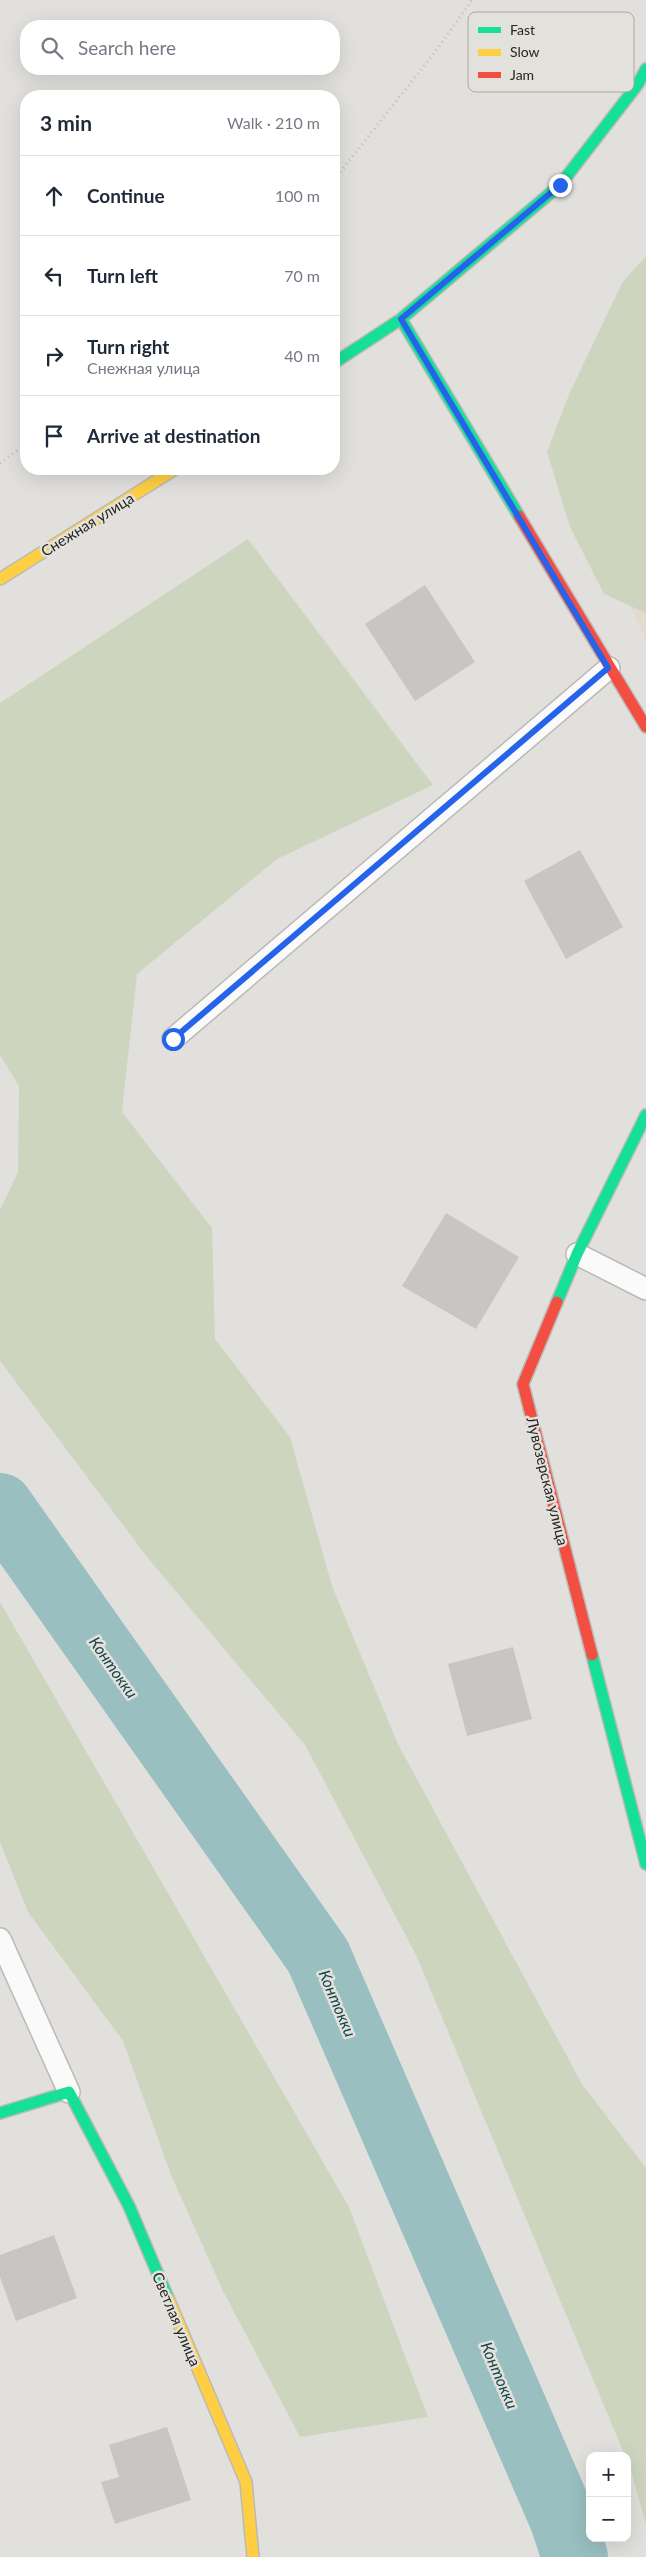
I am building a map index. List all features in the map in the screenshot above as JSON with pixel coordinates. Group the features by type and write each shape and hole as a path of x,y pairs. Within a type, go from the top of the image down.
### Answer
{"street":[{"path":"634,89 646,69"},
{"path":"340,359 401,319 560,185 632,92"},
{"path":"401,319 608,668 646,727"},
{"name":"Снежная улица","path":"0,579 165,475"},
{"name":"Лувозерская улица","path":"646,1115 577,1254 523,1384 646,1864"},
{"path":"0,2113 69,2092"},
{"name":"Светлая улица","path":"69,2092 129,2206 246,2482 253,2557"}],"lane":[{"path":"173,1039 608,668"},
{"path":"577,1254 646,1289"},
{"path":"0,1939 69,2092"}],"path":[{"path":"340,172 436,52 472,0"},
{"path":"0,464 20,449"}],"shaded area":[{"path":"646,591 646,641 630,605"}],"green space":[{"path":"646,256 646,613 604,594 570,527 547,452 570,392 622,283"},
{"path":"248,539 433,785 277,859 137,974 122,1112 212,1228 215,1339 290,1437 332,1586 398,1744 582,2084 646,2168 646,2525 631,2471 631,2452 623,2452 416,1955 305,1745 147,1557 0,1361 0,1210 18,1172 19,1086 0,1055 0,703"},
{"path":"0,1602 349,2207 428,2417 300,2437 223,2291 171,2175 123,2041 28,1912 0,1842"}],"building":[{"path":"425,585 475,662 415,701 365,624"},
{"path":"580,850 623,927 566,959 524,881"},
{"path":"446,1213 519,1257 476,1329 402,1286"},
{"path":"513,1647 532,1719 467,1736 448,1664"},
{"path":"54,2235 77,2298 16,2321 0,2277 0,2255"},
{"path":"167,2427 191,2500 115,2524 101,2482 119,2477 109,2445"}],"waterway":[{"name":"Контокки","path":"0,1506 318,1956 562,2518 575,2557"}],"traffic: fast":[{"path":"634,89 646,69"},
{"path":"340,359 401,319 560,185 632,92"},
{"path":"401,319 519,516"},
{"path":"557,1302 577,1254 646,1115"},
{"path":"592,1655 646,1864"},
{"path":"0,2113 69,2092 129,2206 168,2298"}],"traffic: slow":[{"path":"0,579 165,475"},
{"path":"168,2298 246,2482 253,2557"}],"traffic: jam":[{"path":"519,516 646,727"},
{"path":"557,1302 523,1384 592,1655"}],"route":[{"path":"173,1039 608,668 401,319 560,185"}]}
